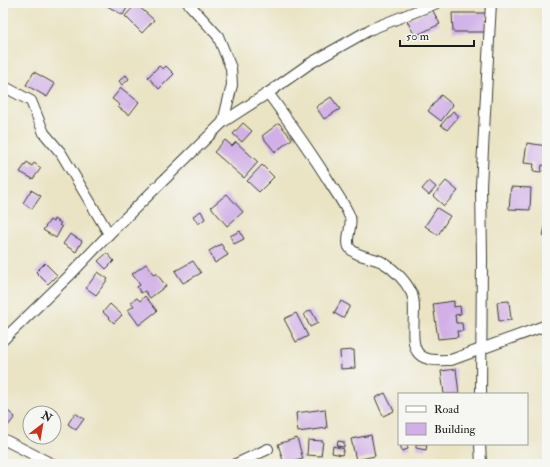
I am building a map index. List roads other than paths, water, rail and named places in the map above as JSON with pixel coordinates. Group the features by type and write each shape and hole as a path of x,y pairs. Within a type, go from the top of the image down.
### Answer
{"street":[{"path":"188,3 218,36 231,68 232,85 223,122"},
{"path":"3,340 70,276 109,234 223,122 309,64 371,29 437,3"},
{"path":"481,393 481,186 489,59 490,3"},
{"path":"3,86 32,101 44,133 61,153 109,234"},
{"path":"268,93 311,151 339,196 351,219 348,246 353,251 380,261 390,267 412,293 414,344 419,354 426,358 435,360 452,360 547,325"},
{"path":"3,439 52,464"},
{"path":"480,445 481,464"},
{"path":"236,464 268,449"}]}
